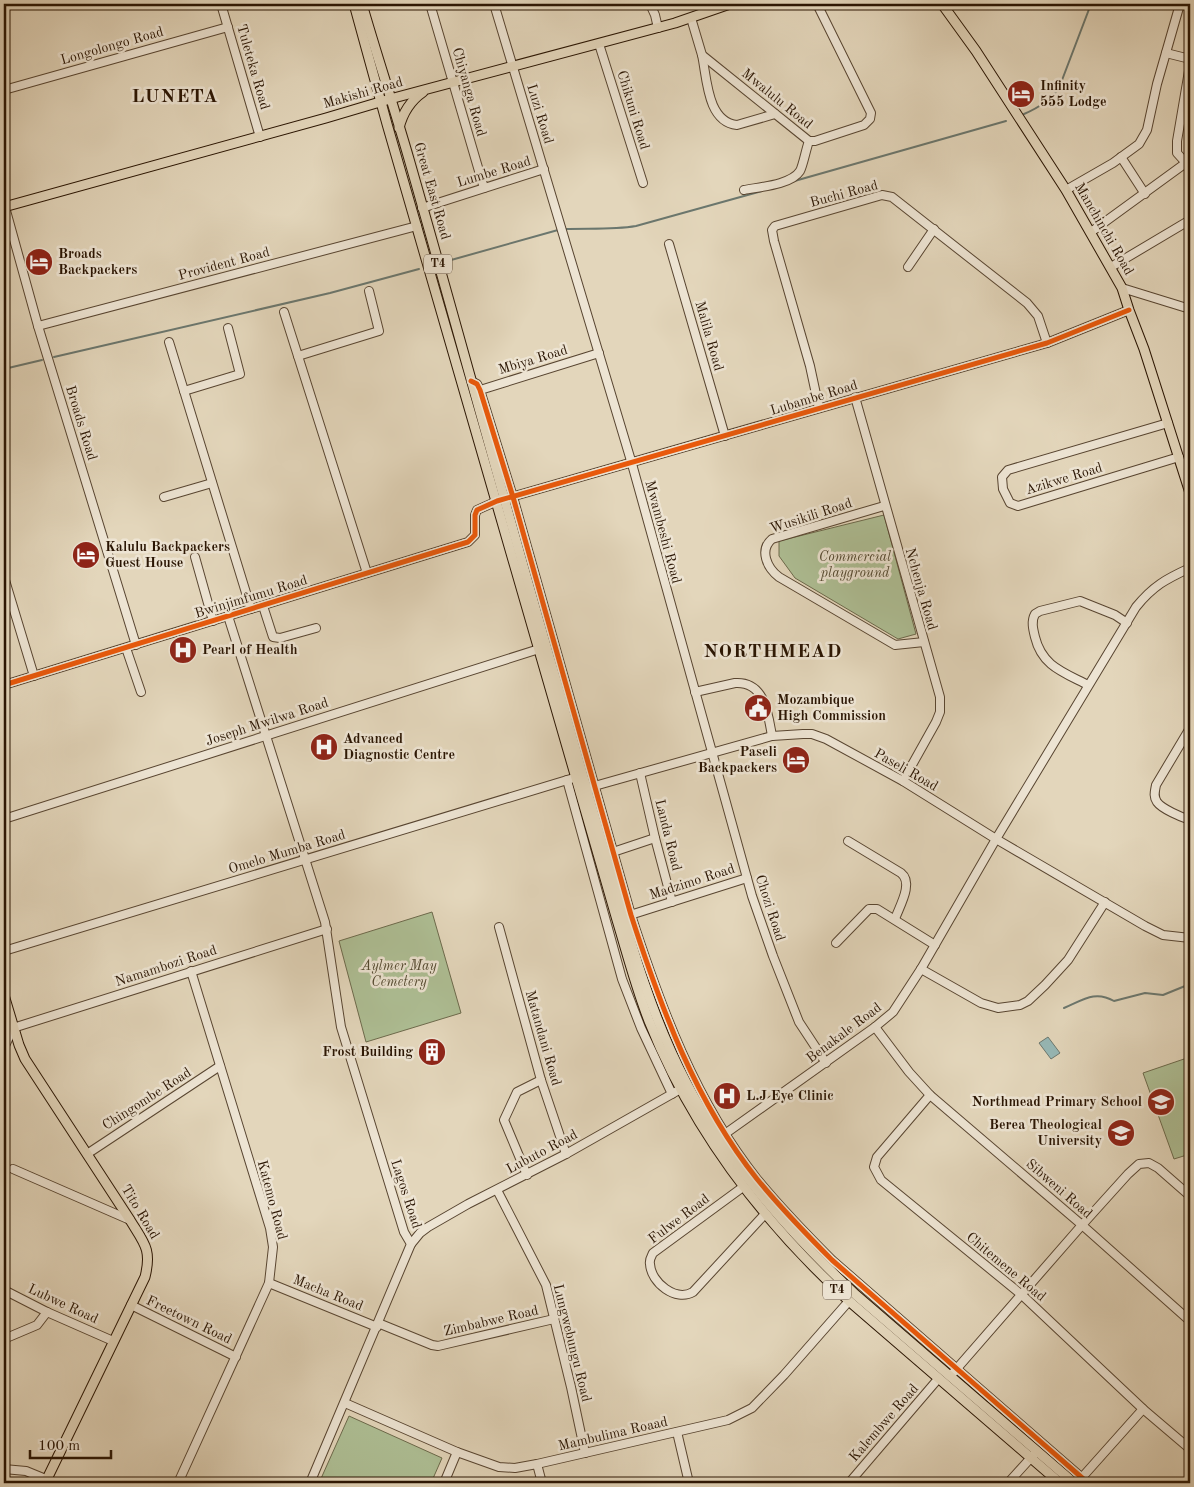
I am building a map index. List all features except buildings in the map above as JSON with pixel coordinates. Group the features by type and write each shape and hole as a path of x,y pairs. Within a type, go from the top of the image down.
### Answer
{"main road":[{"name":"Great East Road","path":"354,4 417,226 590,787 605,839 649,1020 704,1128 743,1187 821,1276 938,1379 1034,1454 1080,1482"},
{"name":"Great East Road","path":"362,4 471,381 477,391 500,500 539,649 577,777 624,917"},
{"name":"Makishi Road","path":"4,207 260,137 390,99 658,28 730,4"},
{"name":"Manchinchi Road","path":"942,4 991,73 1066,190 1122,288 1128,310 1144,349 1190,493"},
{"path":"399,128 401,119 410,103 432,88"},
{"path":"359,108 373,110 387,124"},
{"name":"Tito Road","path":"4,995 13,1028 25,1059 130,1220 146,1246 149,1258 145,1276 47,1481"},
{"name":"Great East Road","path":"684,1087 722,1136 751,1184 772,1210 824,1265 856,1295 954,1373 1060,1483"}],"street":[{"name":"Tuleteka Road","path":"221,4 260,137"},
{"name":"Chiyanga Road","path":"430,4 484,188"},
{"name":"Luzi Road","path":"494,4 563,231"},
{"path":"650,4 658,28"},
{"name":"Mwalulu Road","path":"702,55 809,141 820,140 864,126 870,119 871,113 817,4"},
{"path":"1066,190 1121,157 1138,144 1146,130 1180,4"},
{"path":"691,18 702,55 711,100 719,115 729,123 737,125 775,114"},
{"name":"Longolongo Road","path":"4,90 228,27"},
{"name":"Chikuni Road","path":"599,44 643,183"},
{"path":"1166,53 1190,58"},
{"path":"1091,232 1183,165 1188,164 1178,154 1176,141 1190,65"},
{"path":"744,190 792,179 801,170 809,141"},
{"path":"1121,157 1145,194"},
{"name":"Lumbe Road","path":"422,208 544,169"},
{"name":"Buchi Road","path":"818,408 810,366 772,234 775,226 886,195 892,196 1030,306 1038,316 1047,343"},
{"name":"Broads Road","path":"4,207 38,326 136,645"},
{"path":"1111,268 1190,220"},
{"name":"Provident Road","path":"38,326 417,226"},
{"path":"908,268 934,229"},
{"name":"Mwambeshi Road","path":"563,231 632,464 713,753"},
{"name":"Malila Road","path":"669,244 725,436"},
{"path":"1122,288 1190,309"},
{"path":"298,356 379,331 368,291"},
{"name":"Lubambe Road","path":"480,508 513,496 632,464 854,397 949,372 1047,343 1128,310"},
{"path":"284,312 367,573"},
{"path":"184,391 240,374 228,328"},
{"path":"169,342 251,609"},
{"name":"Mbiya Road","path":"477,391 600,353"},
{"path":"477,391 513,496 590,787"},
{"name":"Nchenja Road","path":"854,397 939,693 940,712 936,722 903,782"},
{"name":"Azikwe Road","path":"1168,423 1008,470 1002,477 1003,489 1010,503 1018,506 1179,457"},
{"path":"164,497 212,483"},
{"name":"Wusikili Road","path":"884,506 772,539 766,547 766,559 770,569 778,577 895,645 924,642"},
{"name":"Bwinjimfumu Road","path":"4,685 472,540 475,535 475,515 480,508"},
{"path":"195,557 213,621"},
{"name":"Benakale Road","path":"722,1136 826,1063 893,1012 922,969 996,839 1136,608 1150,590 1165,580 1190,568"},
{"path":"4,577 34,676"},
{"path":"1088,686 1052,666 1041,655 1033,631 1033,616 1040,611 1080,600 1115,615 1127,623"},
{"path":"263,606 273,637 280,638 316,628"},
{"name":"Lagos Road","path":"228,616 327,929 341,1027 404,1232 411,1244 310,1483"},
{"path":"126,648 141,692"},
{"name":"Joseph Mwilwa Road","path":"4,819 539,649"},
{"path":"695,692 741,682 752,687 764,699 772,736"},
{"path":"1190,728 1156,785 1154,794 1157,802 1177,816 1190,820"},
{"name":"Paseli Road","path":"590,787 772,736 803,734 819,736 903,782 996,839 1146,926 1163,935 1190,938"},
{"name":"Chozi Road","path":"713,753 747,878 766,938 801,1028 826,1063"},
{"name":"Landa Road","path":"640,773 654,838 672,902"},
{"name":"Omelo Mumba Road","path":"4,952 577,777"},
{"path":"567,780 622,979 641,1028 672,1094"},
{"path":"613,852 654,838"},
{"path":"605,839 613,852 624,917 650,974 680,1051 722,1136"},
{"path":"848,841 901,873 906,878 907,885 895,920"},
{"name":"Madzimo Road","path":"624,917 747,878"},
{"path":"922,969 981,1003 998,1008 1020,1005 1028,1001 1068,960 1105,902"},
{"path":"836,943 869,909 877,909 935,945"},
{"name":"Matandani Road","path":"499,927 541,1080 566,1154"},
{"name":"Namambozi Road","path":"13,1028 327,929"},
{"name":"Katemo Road","path":"178,1483 270,1283 272,1258 272,1237 191,972"},
{"path":"4,1025 13,1028 4,1048"},
{"name":"Sibweni Road","path":"875,1027 909,1072 930,1095 1082,1225 1190,1321"},
{"name":"Chingombe Road","path":"87,1154 220,1066"},
{"path":"527,1175 504,1120 518,1092 541,1080"},
{"name":"Lubuto Road","path":"411,1244 428,1227 566,1154 684,1087"},
{"name":"Chitemene Road","path":"930,1095 877,1156 874,1167 881,1180 1022,1296 1143,1409 1190,1449"},
{"path":"1143,1409 1080,1482 954,1373 1082,1225 1139,1164 1149,1163 1158,1168 1190,1196"},
{"path":"13,1169 130,1220"},
{"name":"Fulwe Road","path":"743,1187 653,1253 650,1266 662,1286 681,1296 693,1292 765,1214"},
{"name":"Lungwebungu Road","path":"497,1190 543,1279 571,1387 585,1452"},
{"name":"Macha Road","path":"270,1283 378,1325"},
{"name":"Lubwe Road","path":"4,1290 47,1312 113,1340"},
{"name":"Mambulima Roaad","path":"344,1403 458,1452 505,1468 538,1464 728,1420 752,1408 784,1375 849,1301"},
{"name":"Freetown Road","path":"131,1305 236,1357"},
{"path":"4,1339 37,1325 47,1312"},
{"name":"Zimbabwe Road","path":"378,1325 438,1346 554,1320"},
{"name":"Kalembwe Road","path":"848,1483 938,1379"},
{"path":"678,1432 689,1483"},
{"path":"444,1483 458,1452"},
{"path":"1008,1483 1034,1454"},
{"path":"538,1464 542,1483"},
{"path":"4,1469 26,1471 47,1481"}],"green space":[{"name":"Commercial playground","path":"884,515 916,634 898,639 795,578 779,556 779,541"},
{"name":"Aylmer May Cemetery","path":"432,912 461,1013 366,1042 339,941"},
{"path":"1184,1059 1190,1076 1190,1154 1174,1159 1143,1073"},
{"path":"349,1416 442,1458 431,1483 319,1483"}],"water":[{"path":"1048,1037 1060,1053 1051,1059 1039,1043"}],"waterway":[{"path":"1024,114 1043,104 1059,88 1091,4"},
{"path":"791,182 1006,121"},
{"path":"565,229 636,226 762,191"},
{"path":"444,262 558,230"},
{"path":"54,357 330,293 419,269"},
{"path":"4,369 42,360"},
{"path":"1064,1008 1089,997 1101,996 1114,1001 1145,993 1163,995 1190,984"}],"cycle path":[{"path":"4,685 468,542 475,535 475,515 477,510 497,501 1047,343 1129,310"},
{"path":"471,381 477,384 480,390 513,497 642,950 682,1053 715,1118 757,1179 832,1260 1088,1483"}],"place":[{"name":"Infinity 555 Lodge","path":"1021,94"},
{"name":"Broads Backpackers","path":"39,262"},
{"name":"Kalulu Backpackers Guest House","path":"86,555"},
{"name":"Pearl of Health","path":"183,650"},
{"name":"Mozambique High Commission","path":"758,708"},
{"name":"Advanced Diagnostic Centre","path":"324,747"},
{"name":"Paseli Backpackers","path":"796,760"},
{"name":"Frost Building","path":"432,1052"},
{"name":"L.J Eye Clinic","path":"727,1096"},
{"name":"Northmead Primary School","path":"1161,1102"},
{"name":"Berea Theological University","path":"1121,1133"}],"district":[{"name":"LUNETA","path":"175,97"},
{"name":"NORTHMEAD","path":"773,652"}]}
